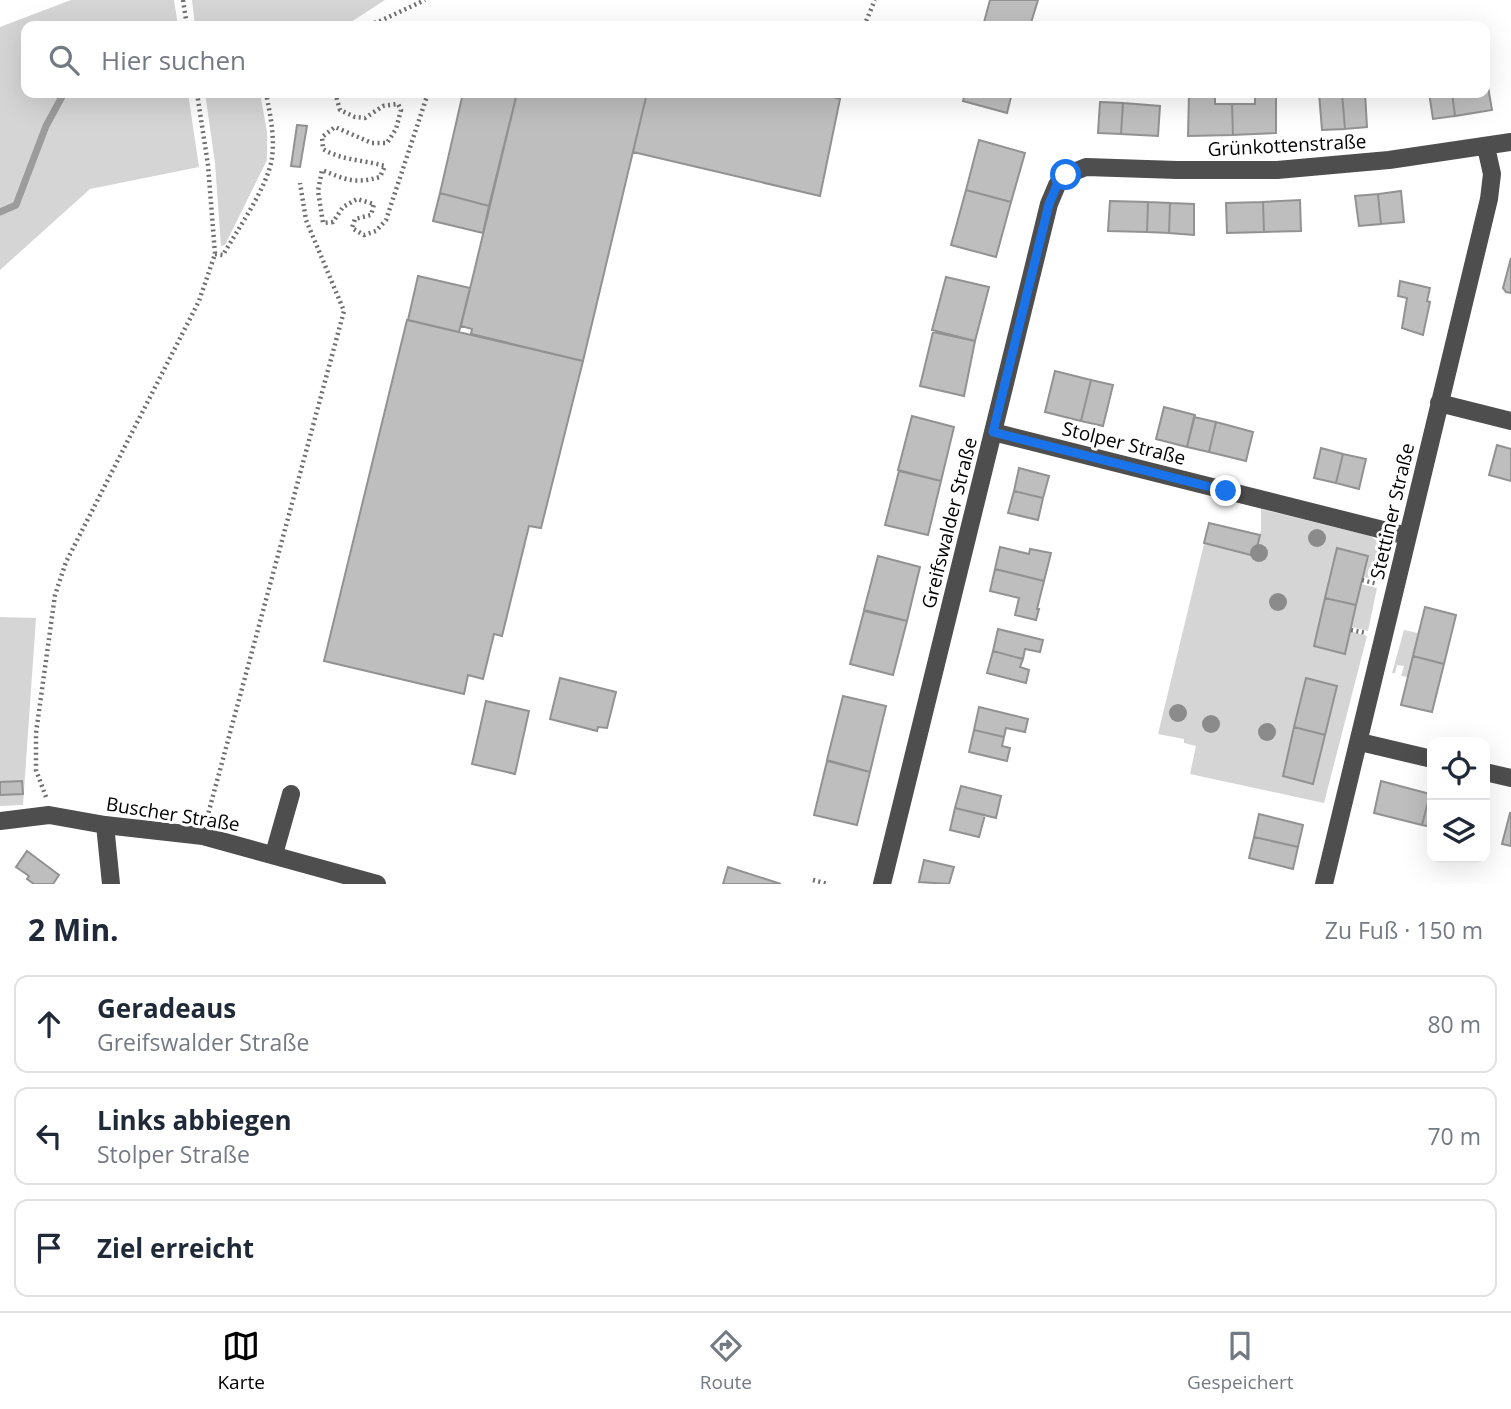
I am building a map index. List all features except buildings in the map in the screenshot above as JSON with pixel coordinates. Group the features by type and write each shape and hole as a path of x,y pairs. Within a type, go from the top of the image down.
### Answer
{"street":[{"name":"Grünkottenstraße","path":"1066,175 1086,167 1277,170 1389,160 1511,142"},
{"name":"Stettiner Straße","path":"1324,884 1489,199 1492,174 1486,147"},
{"name":"Greifswalder Straße","path":"882,884 1049,204 1057,185 1066,175"},
{"path":"1439,403 1511,421"},
{"name":"Stolper Straße","path":"993,432 1407,537"},
{"path":"1360,742 1427,758"},
{"path":"1490,773 1511,778"},
{"path":"274,854 291,794"},
{"name":"Buscher Straße","path":"0,821 49,815 105,825 203,836 377,884"},
{"path":"105,825 111,884"}],"path":[{"path":"183,0 186,21"},
{"path":"380,21 425,0"},
{"path":"866,21 876,0"},
{"path":"49,815 50,804 36,769 36,733 55,595 66,562 199,301 215,254 208,165 198,98"},
{"path":"215,254 223,255 260,191 272,160 273,131 267,98"},
{"path":"337,98 340,110 355,117 365,118 383,106 398,104 401,110 396,129 387,143 372,143 335,127 322,136 323,149 334,157 385,166 380,177 362,182 322,170 318,191 323,223 333,222 343,207 357,199 374,204 371,215 355,219 352,228 364,235 376,230 386,220 426,98"},
{"path":"203,836 344,311 306,220 300,183"},
{"path":"813,880 828,884"}],"shaded area":[{"path":"71,0 174,0 177,21 21,21 21,98 189,98 199,167 90,189 0,270 0,27"},
{"path":"192,0 385,0 353,21 194,21"},
{"path":"206,98 261,98 267,132 267,160 225,245 221,246 215,163"},
{"path":"1261,509 1370,536 1384,550 1379,580 1363,577 1368,556 1337,549 1314,646 1344,654 1350,631 1367,636 1324,803 1190,774 1196,746 1184,743 1184,739 1158,734 1204,544 1255,555 1261,530"},
{"path":"1361,584 1377,588 1368,631 1351,627"},
{"path":"0,617 36,618 23,805 0,806"},
{"path":"1404,630 1418,633 1408,677 1401,676 1404,666 1397,665 1395,673 1392,673"}],"waterway":[{"path":"0,212 16,205 46,126 61,98"}],"route":[{"path":"1066,175 1057,185 1049,204 993,432 1226,491"}]}
